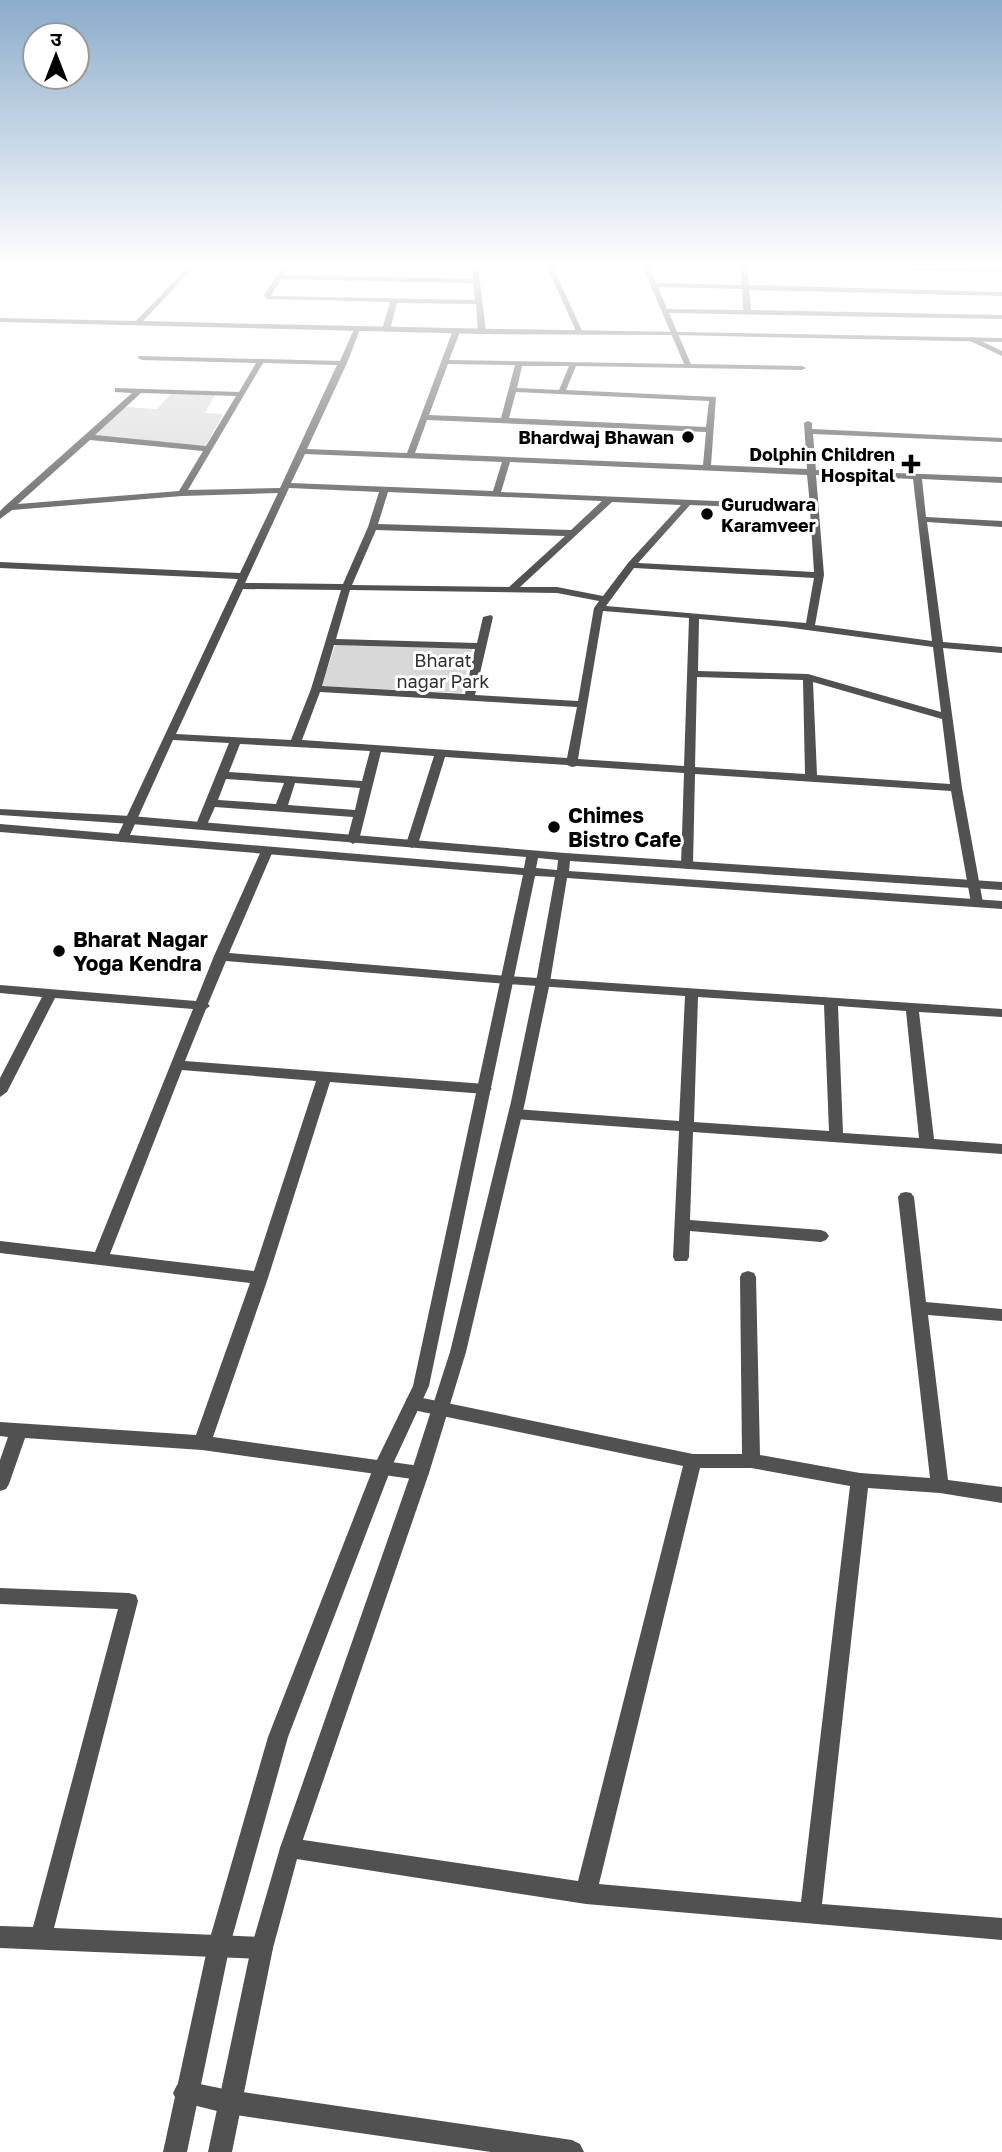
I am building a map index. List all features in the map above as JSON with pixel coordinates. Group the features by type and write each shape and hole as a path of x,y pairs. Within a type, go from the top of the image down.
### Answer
{"street":[{"path":"182,494 258,365"},
{"path":"124,835 342,365"},
{"path":"410,455 445,365"},
{"path":"505,420 519,365"},
{"path":"562,391 573,365"},
{"path":"598,365 802,368"},
{"path":"118,390 241,394"},
{"path":"513,390 713,399 707,468"},
{"path":"0,516 139,391"},
{"path":"425,417 711,430"},
{"path":"810,627 819,575 807,427 1002,440"},
{"path":"87,437 208,449"},
{"path":"302,451 1002,480"},
{"path":"496,495 506,459"},
{"path":"917,477 956,788 977,903"},
{"path":"8,508 286,488 815,508"},
{"path":"295,743 316,689 346,587 373,527 384,490"},
{"path":"510,590 610,499"},
{"path":"572,764 599,608 631,565 688,502"},
{"path":"921,519 1002,524"},
{"path":"373,527 571,533"},
{"path":"0,565 346,587 556,590 606,599"},
{"path":"631,565 819,575"},
{"path":"599,608 810,627 939,646 1002,650"},
{"path":"687,865 694,615"},
{"path":"468,698 488,617"},
{"path":"330,642 481,646"},
{"path":"693,674 808,677 947,717"},
{"path":"808,677 811,779"},
{"path":"316,689 583,704"},
{"path":"170,737 295,743 572,764 956,788"},
{"path":"201,827 236,740"},
{"path":"352,840 376,749"},
{"path":"412,844 440,754"},
{"path":"222,775 367,785"},
{"path":"281,808 292,779"},
{"path":"211,803 359,814"},
{"path":"0,812 131,820 533,854 564,865 1002,905"},
{"path":"0,828 124,835 267,851 529,872 564,865 687,865 1002,887"},
{"path":"100,1259 203,1006 220,956 267,851"},
{"path":"175,2152 185,2093 219,1945 278,1737 383,1466 413,1403 428,1355 533,854"},
{"path":"220,2152 262,1948 290,1848 420,1473 465,1324 515,1114 564,865"},
{"path":"220,956 508,980 1002,1013"},
{"path":"0,989 203,1006"},
{"path":"681,1257 692,993"},
{"path":"0,1091 50,994"},
{"path":"831,1002 836,1136"},
{"path":"912,1008 927,1142"},
{"path":"177,1065 485,1089"},
{"path":"202,1443 260,1278 324,1078"},
{"path":"515,1114 1002,1149"},
{"path":"905,1198 921,1308 940,1486"},
{"path":"683,1225 821,1236"},
{"path":"0,1247 260,1278"},
{"path":"748,1277 751,1461"},
{"path":"921,1308 1002,1315"},
{"path":"413,1403 693,1461 751,1461 860,1480 940,1486 1002,1495"},
{"path":"0,1429 202,1443 420,1473"},
{"path":"0,1484 19,1431"},
{"path":"586,1893 693,1461"},
{"path":"810,1914 860,1480"},
{"path":"0,1596 130,1601 41,1938"},
{"path":"290,1848 586,1893 1002,1929"},
{"path":"0,1937 262,1948"},
{"path":"185,2093 485,2146 572,2152"}],"green space":[{"path":"172,393 215,395 205,413 223,414 205,447 91,437 126,407 157,409"},
{"name":"Bharat nagar Park","path":"335,645 472,649 462,693 322,686"}],"place":[{"name":"Bhardwaj Bhawan","path":"688,437"},
{"name":"Dolphin Children Hospital","path":"911,464"},
{"name":"Gurudwara Karamveer","path":"707,514"},
{"name":"Chimes Bistro Cafe","path":"554,827"},
{"name":"Bharat Nagar Yoga Kendra","path":"59,951"}]}
